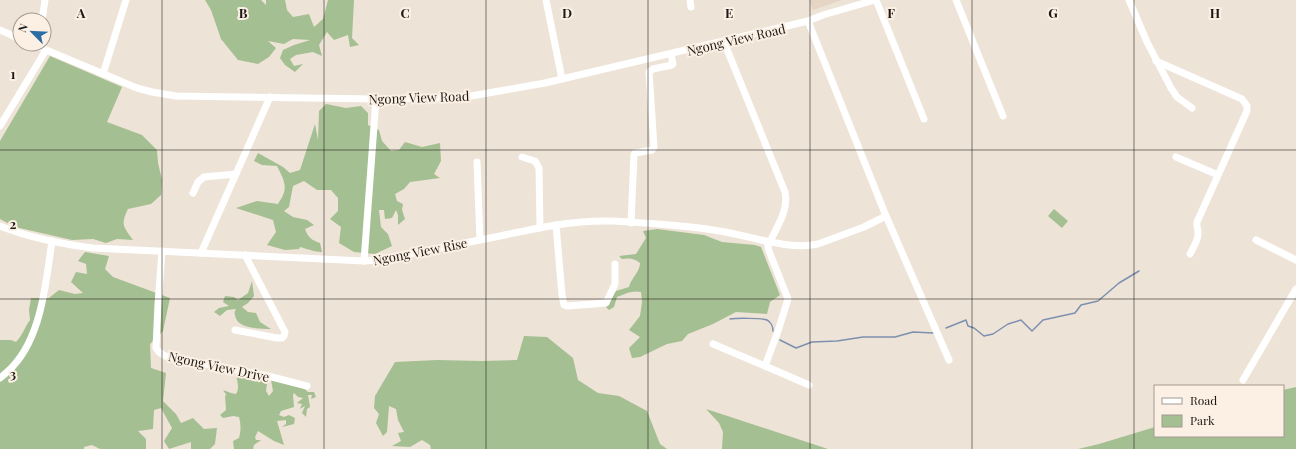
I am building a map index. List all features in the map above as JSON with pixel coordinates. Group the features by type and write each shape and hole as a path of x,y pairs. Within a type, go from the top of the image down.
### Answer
{"street":[{"path":"43,12 45,0"},
{"path":"104,74 126,0"},
{"path":"546,0 562,79"},
{"path":"876,0 924,119"},
{"name":"Ngong View Road","path":"51,52 137,88 170,95 210,97 376,99 459,97 514,89 724,42 808,21 823,15 876,0"},
{"path":"956,0 1003,116"},
{"path":"1129,0 1156,61 1177,97 1192,108"},
{"path":"808,21 886,216 949,360"},
{"path":"0,30 12,35"},
{"path":"724,42 785,192 786,198 785,208 768,242 788,302 765,366"},
{"path":"0,126 45,52"},
{"path":"631,223 634,155 635,153 652,150 654,147 649,72 653,69 672,65 671,54"},
{"path":"1156,61 1242,99 1247,106 1247,111 1197,222 1196,225 1198,232 1190,254"},
{"path":"201,253 270,97"},
{"path":"364,261 376,99"},
{"path":"522,157 535,161 538,165 540,228"},
{"path":"1176,157 1218,175"},
{"path":"477,162 480,240"},
{"path":"193,193 198,182 204,177 236,174"},
{"name":"Ngong View Rise","path":"0,226 13,231 52,241 93,248 364,261 378,260 582,221 688,226 721,231 768,242 810,246 864,226 886,216"},
{"path":"556,225 564,305 606,303 615,284 615,264"},
{"path":"1256,240 1296,260"},
{"path":"0,378 14,366 34,330 44,298 52,241"},
{"name":"Ngong View Drive","path":"162,251 156,330 156,348 159,352 165,356 268,376 307,386"},
{"path":"235,330 277,338 282,338 285,332 245,255"},
{"path":"1244,380 1296,289"},
{"path":"713,344 809,385"}],"shaded area":[{"path":"809,0 842,0 813,10"}],"green space":[{"path":"205,0 261,0 266,5 266,0 285,0 287,10 293,17 309,14 314,27 323,19 328,0 354,0 352,38 359,45 350,47 348,35 334,40 327,32 319,45 322,56 313,52 296,55 290,59 294,66 303,64 295,72 285,65 280,58 283,50 310,40 293,39 284,44 268,41 276,48 269,57 258,64 238,60 221,39 211,10"},
{"path":"50,56 122,87 107,122 142,135 157,150 162,180 161,195 151,204 128,209 124,219 124,226 133,240 117,239 106,243 93,239 72,240 15,227 0,219 0,141"},
{"path":"326,104 346,108 361,106 368,113 368,125 379,130 382,141 391,151 399,150 405,142 422,147 440,143 441,161 434,174 440,178 410,182 404,189 395,194 397,201 403,204 402,210 405,219 398,225 398,215 396,210 392,218 385,219 384,210 379,210 381,227 388,234 392,246 375,254 354,252 339,243 341,227 330,219 338,211 338,198 331,190 317,190 304,181 293,186 289,207 284,211 293,217 307,220 314,225 305,229 307,235 320,243 322,252 300,247 299,249 285,250 267,245 276,232 273,220 236,208 257,201 278,204 284,194 285,185 277,166 262,165 254,161 258,153 283,167 290,173 300,170 315,124 318,140 319,111"},
{"path":"1054,209 1068,221 1062,228 1048,216"},
{"path":"657,229 704,235 722,242 755,245 761,247 780,295 770,302 767,314 736,312 713,324 688,334 682,341 667,344 640,357 632,358 629,348 640,337 629,330 640,316 642,302 641,292 632,292 617,297 614,307 609,310 606,307 616,291 629,287 640,266 640,263 635,260 622,259 619,256 636,254 646,238 643,231"},
{"path":"85,252 109,256 105,269 113,277 170,298 163,331 150,344 151,368 166,373 163,401 176,414 181,423 193,418 204,429 217,428 215,444 210,449 191,449 191,442 169,449 164,441 172,428 161,408 154,410 153,429 138,431 146,439 146,449 100,449 92,445 84,447 84,449 0,449 0,340 11,340 16,342 22,334 30,320 29,310 31,298 49,298 59,290 75,294 83,293 71,282 76,272 87,274 86,264 78,261"},
{"path":"252,281 254,296 242,307 248,312 256,313 260,322 271,329 245,326 237,320 235,314 236,309 227,310 220,316 214,312 219,308 229,306 223,302 225,296 234,297 238,300 248,293"},
{"path":"524,336 547,337 573,358 578,380 598,393 619,396 647,411 660,444 667,449 431,449 430,445 422,440 410,447 392,446 401,441 398,433 404,432 398,420 396,409 389,406 387,432 383,436 376,423 379,414 374,408 375,396 395,362 437,360 517,360"},
{"path":"237,372 248,378 262,379 267,384 266,391 269,396 273,391 271,380 296,385 308,392 314,392 316,397 311,399 312,395 308,395 310,407 307,409 306,417 302,413 305,406 300,409 302,404 297,403 303,398 298,397 294,393 294,407 281,411 279,415 284,417 289,415 295,418 294,424 282,427 286,424 286,420 277,421 284,445 274,441 258,431 255,437 256,440 261,440 254,445 253,449 234,449 233,441 239,438 240,432 239,417 233,416 223,418 220,415 226,410 225,395 227,396 223,390 236,394 238,386"},
{"path":"1296,387 1296,449 1078,449 1154,427 1154,437 1284,437 1284,390"},
{"path":"706,409 828,449 722,449 723,432 719,423"}],"waterway":[{"path":"946,328 966,320 968,326 974,328 984,336 993,334 1008,324 1021,320 1032,331 1043,320 1075,313 1081,305 1098,301 1119,283 1139,271"},
{"path":"730,319 748,318 767,320 772,325 773,331"},
{"path":"780,340 796,348 812,342 837,341 863,337 895,337 913,332 933,333"}]}
